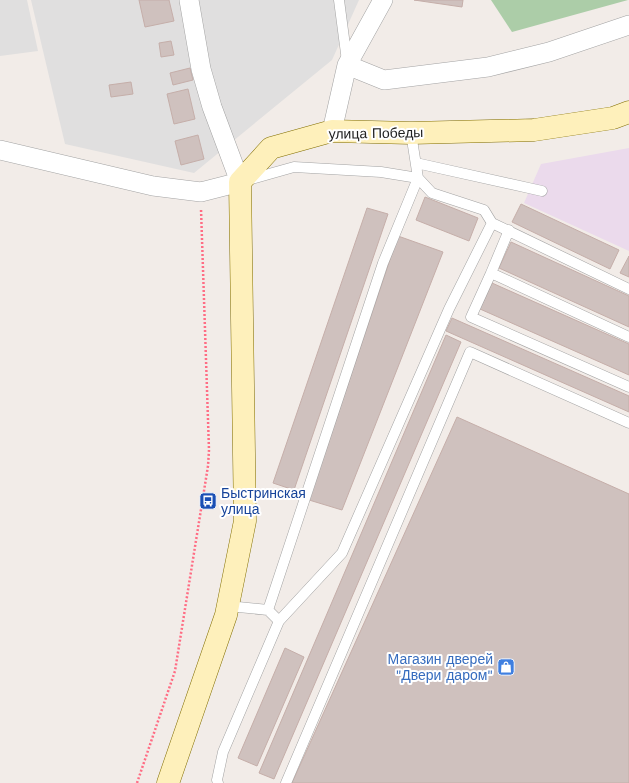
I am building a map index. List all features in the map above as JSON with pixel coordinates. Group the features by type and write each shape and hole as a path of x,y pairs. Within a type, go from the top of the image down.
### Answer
{"street":[{"path":"168,783 226,615 245,521 240,182 212,107 201,69 189,0"},
{"path":"332,131 347,65 383,0"},
{"path":"347,65 384,80 488,67 549,52 629,25"},
{"name":"улица Победы","path":"240,182 271,148 332,131 411,133 534,130 613,118 629,112"},
{"path":"0,150 153,186 201,192 240,182"}],"lane":[{"path":"339,0 347,65"},
{"path":"268,610 383,263 418,178 411,133"},
{"path":"416,163 542,191"},
{"path":"240,182 294,167 381,172 418,178 432,193 484,210 492,223 629,289"},
{"path":"218,783 217,780 223,752 279,621 342,553 448,309 492,223"},
{"path":"509,230 471,317 629,387"},
{"path":"491,273 629,337"},
{"path":"286,783 470,352 629,423"},
{"path":"228,606 268,610 279,621"}],"path":[{"path":"136,783 175,671 208,466 209,442 201,192"}],"shaded area":[{"path":"0,0 27,0 38,51 0,56"},
{"path":"31,0 359,0 332,60 194,173 65,144"},
{"path":"629,148 629,251 524,203 541,164"}],"green space":[{"path":"491,0 628,0 512,32"}],"building":[{"path":"139,0 169,0 174,21 145,27"},
{"path":"414,0 463,0 462,7"},
{"path":"171,41 174,55 161,57 159,43"},
{"path":"190,68 193,80 173,85 170,73"},
{"path":"131,82 133,94 111,97 109,85"},
{"path":"188,89 195,119 174,124 167,94"},
{"path":"198,135 204,159 181,165 175,141"},
{"path":"425,197 478,218 469,241 416,220"},
{"path":"521,204 619,250 610,269 512,222"},
{"path":"367,208 388,214 294,490 273,483"},
{"path":"398,236 443,252 342,510 309,500"},
{"path":"511,242 629,296 629,327 499,268"},
{"path":"629,256 629,277 620,273"},
{"path":"492,283 629,344 629,375 480,309"},
{"path":"452,318 629,396 629,412 446,331"},
{"path":"446,335 461,342 274,779 259,773"},
{"path":"457,417 629,494 629,783 292,783"},
{"path":"285,648 304,657 257,766 238,758"}],"place":[{"name":"Быстринская улица","path":"208,501"},
{"name":"Магазин дверей \"Двери даром\"","path":"506,667"}]}
